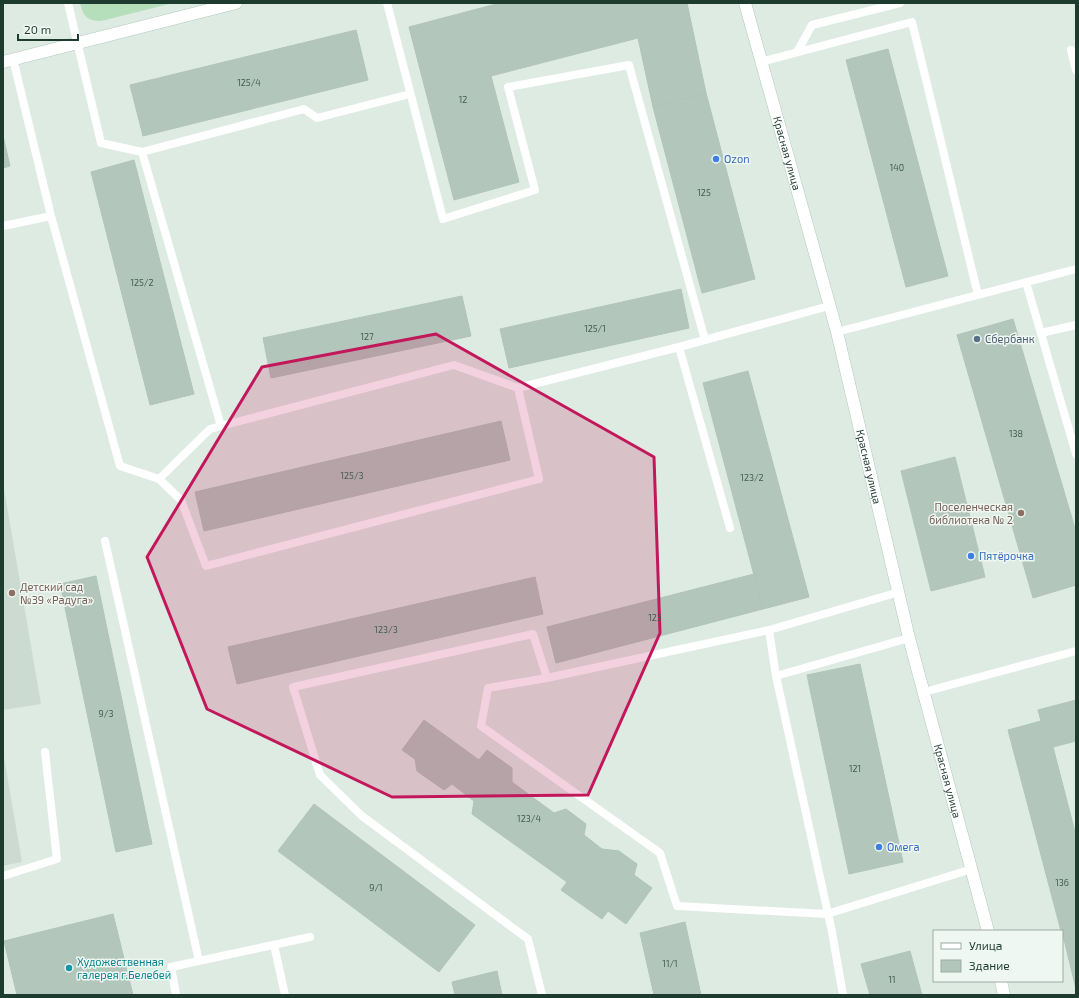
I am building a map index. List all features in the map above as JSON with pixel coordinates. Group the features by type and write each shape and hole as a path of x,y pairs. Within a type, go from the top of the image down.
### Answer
{"street":[{"path":"8,61 236,3"},
{"name":"Красная улица","path":"745,3 836,332 909,638 988,930"},
{"path":"1001,982 1004,995"}],"lane":[{"path":"68,3 101,143 142,152 304,109 317,118 410,94"},
{"path":"387,3 443,219 535,190 508,87 629,65 705,340"},
{"path":"797,52 812,25 900,3"},
{"path":"761,62 912,22 978,295"},
{"path":"1071,50 1076,70"},
{"path":"8,61 120,466 159,479 181,500 206,566 539,479 518,388"},
{"path":"142,152 221,426"},
{"path":"3,226 51,216"},
{"path":"836,332 1076,269"},
{"path":"1026,282 1076,454"},
{"path":"159,479 210,429 454,365 518,388 679,347 829,306"},
{"path":"1041,333 1076,325"},
{"path":"679,347 730,528"},
{"path":"105,541 199,961"},
{"path":"899,592 769,630 547,678 488,688 481,726 660,852 677,906 827,914 972,869"},
{"path":"769,630 776,676 843,995"},
{"path":"542,995 528,939 362,816 320,775 293,687 533,634 547,678"},
{"path":"776,676 909,638"},
{"path":"924,692 1076,651"},
{"path":"3,876 57,858 44,752"},
{"path":"176,995 171,967 310,937"},
{"path":"274,945 285,995"}],"highlighted area":[{"path":"436,334 654,457 660,633 588,795 392,797 207,709 147,557 262,367"}],"shaded area":[{"name":"Детский сад №39 «Радуга»","path":"3,483 41,704 3,710"},
{"path":"3,751 22,862 3,866"}],"green space":[{"path":"80,3 173,3 101,21 92,20 86,17"}],"building":[{"path":"500,3 687,3 706,93 653,107 638,38 491,76 519,182 454,200 409,27"},
{"path":"356,30 368,80 143,136 130,85"},
{"path":"888,49 948,276 906,287 846,60"},
{"path":"706,93 755,279 702,293 653,107"},
{"path":"3,136 10,166 3,168"},
{"path":"134,160 194,394 150,405 91,172"},
{"path":"681,289 689,328 509,368 500,329"},
{"path":"462,296 471,336 271,378 263,338"},
{"path":"1013,319 1076,532 1076,585 1033,598 957,335"},
{"path":"748,371 809,597 763,609 703,383"},
{"path":"501,421 510,460 204,531 195,492"},
{"path":"955,457 985,577 931,591 901,471"},
{"path":"754,574 763,609 556,663 547,627"},
{"path":"96,576 152,844 116,852 60,584"},
{"path":"535,577 543,614 237,684 228,647"},
{"path":"860,664 903,862 849,874 807,675"},
{"path":"1076,700 1076,741 1053,747 1076,836 1076,989 1063,930 1061,930 1008,730 1041,721 1038,710"},
{"path":"424,720 479,760 487,750 512,768 512,782 554,813 566,809 586,824 584,835 602,849 619,851 637,864 634,875 652,888 626,924 608,911 602,919 561,890 567,882 472,814 474,801 452,784 444,790 417,771 415,759 402,750"},
{"path":"314,804 475,925 439,972 278,851"},
{"name":"Художественная галерея г.Белебей","path":"113,914 133,995 17,995 4,941"},
{"path":"685,922 701,995 654,995 640,933"},
{"path":"910,951 922,995 870,995 861,964"},
{"path":"497,971 502,995 455,995 452,982"}],"place":[{"name":"Ozon","path":"716,159"},
{"name":"Сбербанк","path":"977,339"},
{"name":"Поселенческая библиотека № 2","path":"1021,513"},
{"name":"Пятёрочка","path":"971,556"},
{"name":"Детский сад №39 «Радуга»","path":"12,593"},
{"name":"Омега","path":"879,847"},
{"name":"Художественная галерея г.Белебей","path":"69,968"}]}
